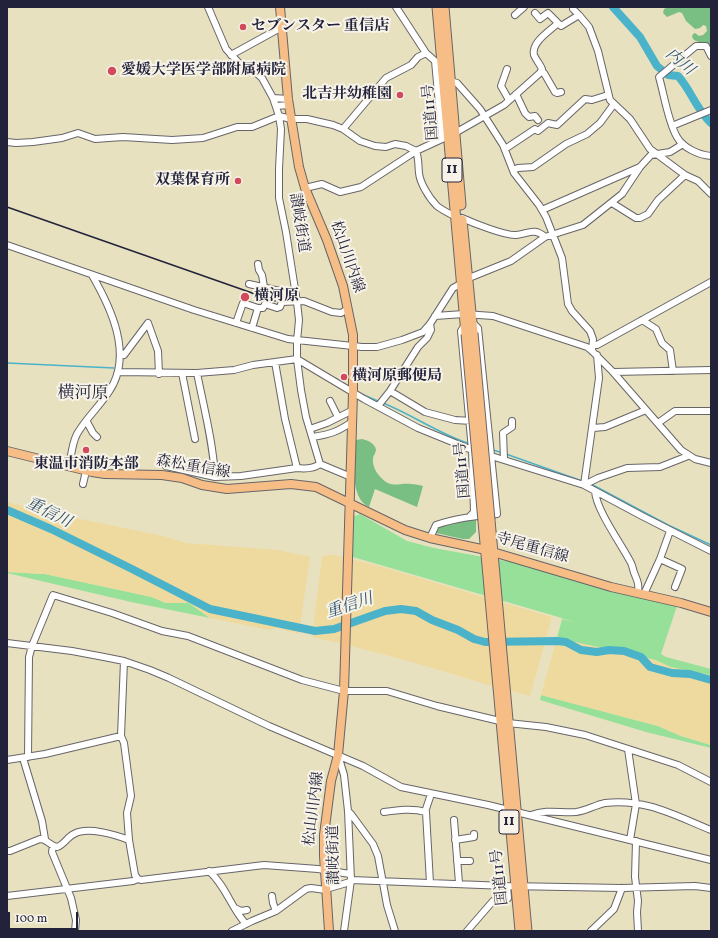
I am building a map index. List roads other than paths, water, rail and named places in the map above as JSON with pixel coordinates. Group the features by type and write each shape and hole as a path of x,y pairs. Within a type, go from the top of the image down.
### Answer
{"highway":[{"name":"国道11号","path":"437,7 449,136 459,218 491,562 513,811 515,886 520,931"},
{"name":"国道11号","path":"444,7 450,80 449,136"},
{"name":"国道11号","path":"515,886 527,931"}],"main road":[{"name":"松山川内線","path":"280,7 288,102 299,166 343,286 353,336 353,393 344,691 338,755 330,780 326,814 324,856 329,931"},
{"name":"森松重信線","path":"7,451 86,471 105,474 162,475 182,478 202,485 227,489 300,484 316,487 350,503"},
{"name":"寺尾重信線","path":"350,503 406,530 430,538 490,551 611,587 640,593 711,612"}],"street":[{"name":"讃岐街道","path":"208,7 223,43 231,55 239,63 262,78 273,98 279,116 281,130 279,198 297,302 297,358 306,417 320,464"},
{"path":"396,7 426,53 435,61 449,136"},
{"path":"515,15 524,7"},
{"path":"573,7 573,9 589,27 598,51 610,100 630,119 644,141 656,154 685,175 698,181 711,194"},
{"path":"535,13 540,19 548,12 561,26 579,15"},
{"path":"558,23 537,43 534,48 534,56 539,62 541,71 544,73 555,92 561,92"},
{"path":"231,55 282,27"},
{"path":"711,56 706,46 696,46 659,77 672,126 677,137 683,144 694,151 711,156"},
{"path":"342,129 386,78 410,65 418,57 426,53"},
{"path":"507,69 501,86 509,100"},
{"path":"306,188 322,184 340,192 361,187 416,151 449,136 504,105 541,71"},
{"path":"450,80 457,83 485,116 505,149 512,170 542,210 562,258 568,304 572,311 590,331 593,339 599,378 584,485"},
{"path":"516,94 525,113 529,117 535,116 538,120"},
{"path":"505,149 535,129 538,131 548,123 557,125 585,99 592,100 608,95"},
{"path":"273,98 288,102"},
{"path":"276,106 288,102"},
{"path":"512,170 533,167 566,144 587,134 600,123 614,104"},
{"path":"672,126 708,111"},
{"path":"7,142 33,142 62,138 78,133 95,139 123,137 172,140 198,139 236,127 252,126 279,116 291,119 307,119 333,125 342,129 360,142 386,147 395,144 406,146 416,151 419,158 420,178 429,195 437,206 459,218 477,225 515,235 528,231 541,233 546,237"},
{"path":"7,245 194,310 288,340 377,347 423,332 430,324 453,288 465,281 511,261 546,237 582,225 622,194 640,167 651,155 670,152 683,144"},
{"path":"542,210 640,167"},
{"path":"612,203 636,218 640,218 648,214 658,200 685,175"},
{"path":"258,264 258,270 262,275 264,287"},
{"path":"69,467 76,438 111,388 119,372 121,354 119,341 108,306 92,275"},
{"path":"594,350 597,345 711,282"},
{"path":"249,284 284,292 295,292"},
{"path":"236,323 243,303 258,308 263,308 265,304 277,308 280,307 284,292"},
{"path":"282,302 304,301 332,312 341,313 348,309"},
{"path":"252,328 258,308"},
{"path":"430,538 436,525 469,517 497,514 478,328 469,324 435,316"},
{"path":"469,517 474,512 472,450 461,331 469,324 493,316 594,350 688,456 711,463"},
{"path":"642,320 656,329 662,343 670,350 673,371"},
{"path":"121,354 124,355 148,323 158,351 159,372"},
{"path":"378,406 390,391 418,347 427,338 431,330 430,324"},
{"path":"119,372 197,373 234,370 253,365 297,358 353,393 418,428 472,450 584,485 711,551"},
{"path":"275,362 285,419 297,468"},
{"path":"613,372 711,370"},
{"path":"182,373 195,439"},
{"path":"197,373 210,430 214,455 215,477"},
{"path":"390,391 425,412 455,420 487,421"},
{"path":"330,401 338,417"},
{"path":"310,429 327,423 352,410"},
{"path":"593,428 605,427 646,410"},
{"path":"658,423 674,411 711,411"},
{"path":"504,459 503,433 512,427 512,421"},
{"path":"87,422 97,437"},
{"path":"313,438 331,435 352,422"},
{"path":"584,485 598,478 627,468 660,467 688,456"},
{"path":"166,466 215,477 241,476 297,468 314,468 320,464 350,477"},
{"path":"83,484 86,471"},
{"path":"595,491 595,495 604,516 632,564 634,575 639,583 640,593"},
{"path":"640,593 660,559 670,531"},
{"path":"660,559 682,568 675,587"},
{"path":"129,840 103,832 78,832 73,834 59,846 53,846 45,839 26,757 29,657 53,595 112,612 162,631 188,636 302,680 344,691 387,691 437,706 569,732 678,765 711,782"},
{"path":"7,643 72,651 124,661 169,678 269,726 364,766 401,787 513,811 711,860"},
{"path":"124,661 121,736 124,743 131,796 127,813 129,840 135,875 138,879"},
{"path":"7,760 121,736"},
{"path":"628,749 636,804 633,840 638,901 638,931"},
{"name":"讃岐街道","path":"338,755 344,775 348,812 350,879 344,931"},
{"path":"424,812 431,794"},
{"path":"531,816 541,812 580,811 607,803 636,804 656,808 711,830"},
{"path":"384,812 404,809 424,812"},
{"path":"348,812 373,844 378,856 395,931"},
{"path":"424,812 426,812 430,883"},
{"path":"454,820 458,883"},
{"path":"455,840 470,839 474,837 474,834"},
{"path":"7,851 38,839 45,839"},
{"path":"53,846 52,852 71,898 76,920 74,931"},
{"path":"457,861 470,860"},
{"path":"7,896 264,865 326,870 350,879 383,881 515,886 622,888 694,886 711,888"},
{"path":"209,871 224,888 246,924"},
{"path":"232,931 276,911 306,888 326,890 350,879"},
{"path":"467,931 493,901 508,898 515,886"},
{"path":"591,931 614,909 622,888"},
{"path":"272,896 276,911"},
{"path":"235,908 241,911 247,910"}],"waterway":[{"name":"内川","path":"613,7 640,37 657,66 668,75 678,76 683,81 701,112 711,123"},
{"path":"257,362 277,359"},
{"path":"7,363 114,368"},
{"path":"335,378 349,387"},
{"path":"357,392 380,402"},
{"path":"383,403 448,435 470,444"},
{"path":"493,450 503,453"},
{"path":"506,454 582,481"},
{"path":"591,484 668,525 711,545"},
{"name":"重信川","path":"7,510 51,529 210,609 315,631 334,629 385,611 401,609 416,611 474,639 485,642 557,641 566,642 581,650 597,652 609,650 624,651 641,657 650,667 672,673 690,674 711,680"}],"railway":[{"path":"7,207 275,301"}],"place":[{"name":"セブンスター 重信店","path":"243,27"},
{"name":"愛媛大学医学部附属病院","path":"112,71"},
{"name":"北吉井幼稚園","path":"400,95"},
{"name":"双葉保育所","path":"238,181"},
{"name":"横河原","path":"245,297"},
{"name":"横河原郵便局","path":"344,377"},
{"name":"東温市消防本部","path":"86,450"}],"district":[{"name":"横河原","path":"83,395"}]}
